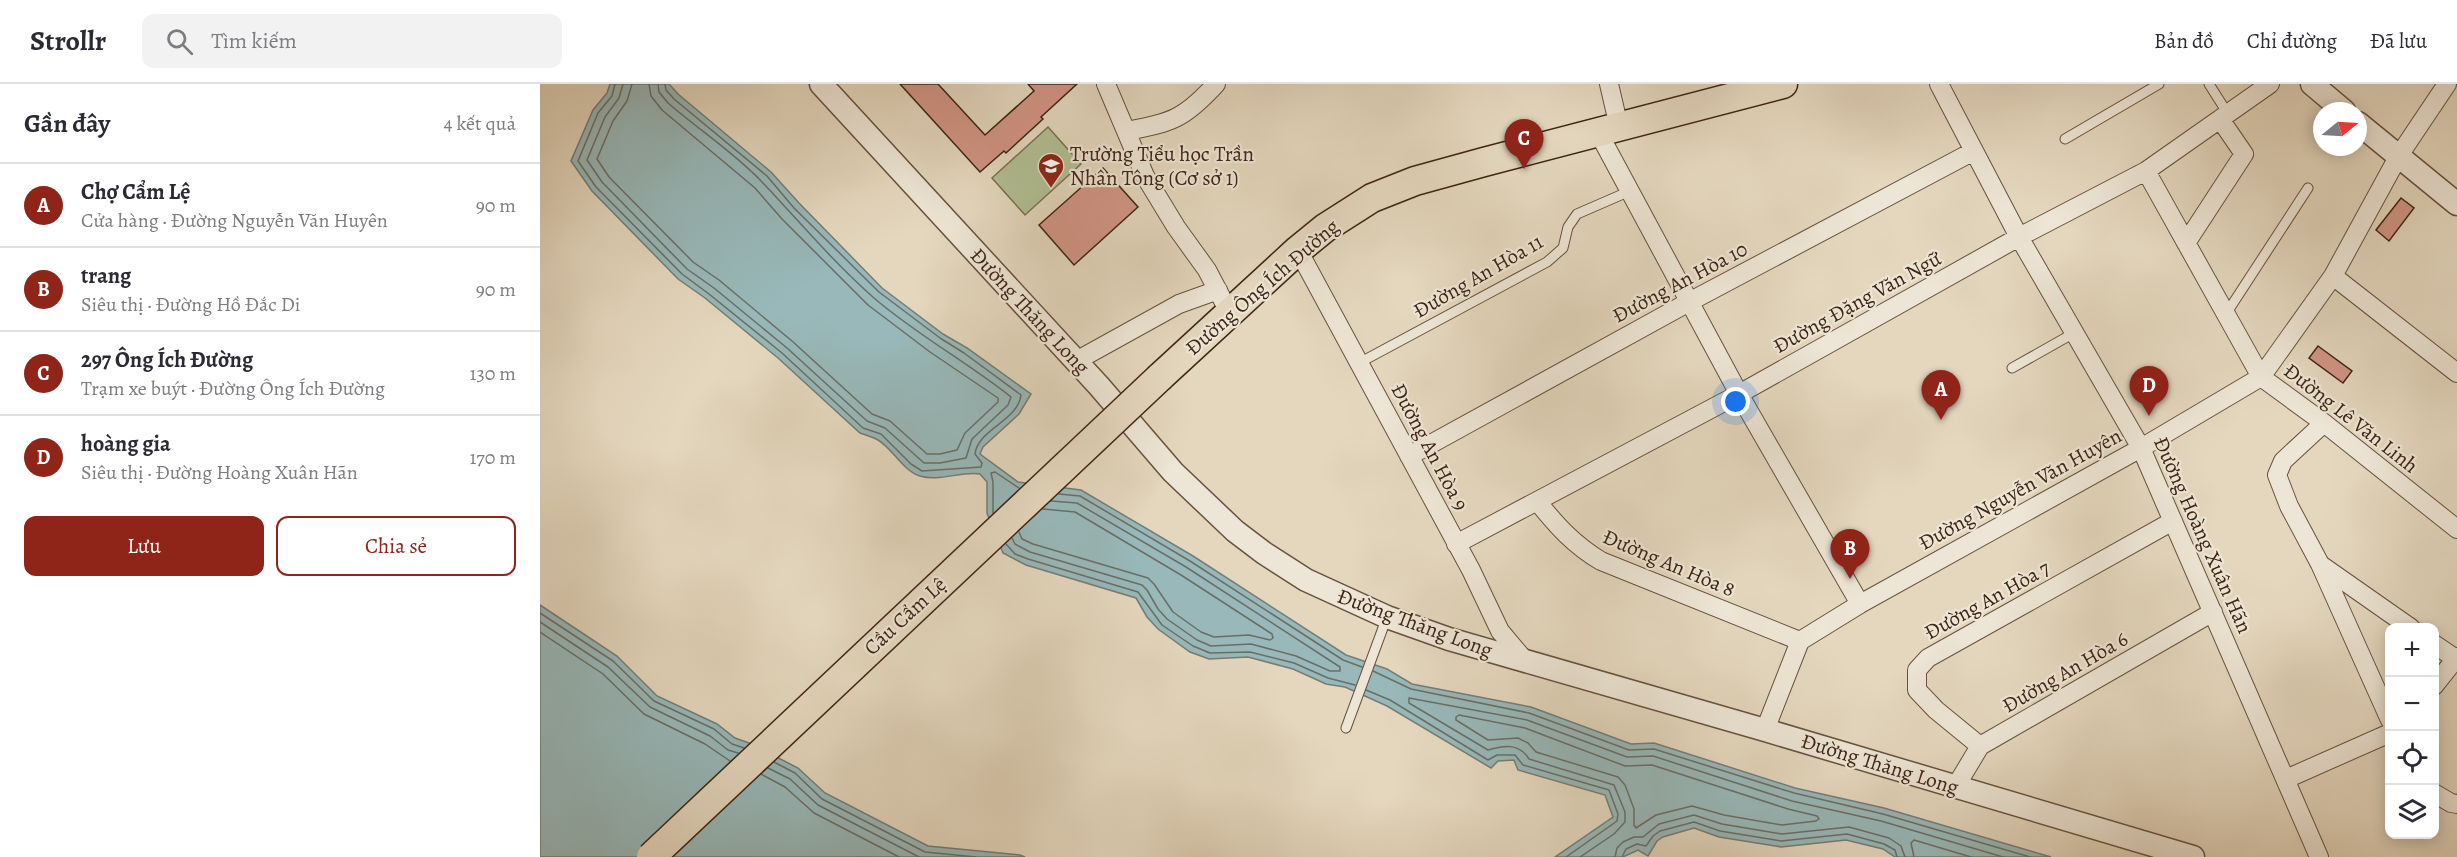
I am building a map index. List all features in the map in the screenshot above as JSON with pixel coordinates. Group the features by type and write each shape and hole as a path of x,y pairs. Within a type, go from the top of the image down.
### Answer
{"main road":[{"name":"Đường Ông Ích Đường","path":"1160,377 1223,301 1298,250 1325,228 1372,198 1415,181 1783,84"},
{"name":"Cầu Cẩm Lệ","path":"651,857 1160,377"}],"street":[{"name":"Đường Thăng Long","path":"821,84 1076,361 1173,472 1235,531 1264,553 1384,626 1526,662 1765,730 2193,857"},
{"path":"1076,361 1179,304 1223,301 1207,270 1176,227 1145,176 1106,84"},
{"path":"1127,131 1166,124 1194,108 1216,84"},
{"path":"1609,84 1609,130 1630,191 1739,394 1860,604"},
{"name":"Đường Hoàng Xuân Hãn","path":"1939,84 2019,237 2141,448 2319,857"},
{"name":"Đường Đặng Văn Ngữ","path":"1456,544 1739,394 2019,237 2146,171 2270,84"},
{"path":"2312,84 2333,102"},
{"name":"Đường Nguyễn Văn Huyên","path":"1800,641 1860,604 2141,448 2261,377 2333,276 2398,157 2447,84"},
{"path":"2186,243 2244,154 2224,117"},
{"path":"2367,131 2457,204"},
{"name":"Đường An Hòa 10","path":"1409,456 1689,302 1974,150"},
{"name":"Đường Lê Văn Linh","path":"2146,171 2261,377 2324,423 2457,529"},
{"name":"Đường An Hòa 9","path":"1298,250 1472,570 1500,631 1526,662"},
{"path":"2333,276 2457,374"},
{"path":"2324,423 2283,461 2277,475 2289,506 2320,564 2385,709"},
{"name":"Đường An Hòa 8","path":"1537,501 1561,531 1582,550 1601,561 1800,641"},
{"name":"Đường An Hòa 7","path":"1980,746 1936,710 1917,690 1917,670 1928,658 2173,521"},
{"path":"2320,564 2405,623"},
{"name":"Đường An Hòa 6","path":"1956,786 1980,746 2213,612"},
{"path":"1765,730 1800,641"},
{"path":"2439,647 2456,658 2439,680"},
{"path":"2286,779 2385,735"},
{"path":"2439,795 2457,804"}],"lane":[{"path":"2065,139 2159,84"},
{"path":"2209,84 2224,117"},
{"path":"2226,314 2308,188"},
{"name":"Đường An Hòa 11","path":"1359,363 1547,262 1563,248 1568,227 1577,214 1630,191"},
{"path":"2012,368 2074,333"},
{"path":"1346,728 1384,626"}],"green space":[{"path":"1048,127 1081,164 1025,215 992,178"}],"water":[{"path":"610,84 669,84 771,172 882,288 943,334 967,348 1031,394 1019,414 983,447 980,454 1018,482 1081,490 1193,556 1346,655 1387,669 1412,684 1531,707 1631,744 1654,743 1795,788 1884,808 2051,857 1895,857 1883,849 1846,840 1781,847 1719,837 1694,828 1663,837 1657,841 1648,856 1638,850 1623,857 1555,857 1613,817 1605,795 1518,770 1514,760 1498,761 1491,768 1387,706 1345,687 1326,684 1293,669 1248,657 1209,659 1190,652 1158,629 1147,617 1136,598 1026,565 1003,553 987,513 987,482 980,474 927,478 908,470 883,444 860,433 778,358 705,298 678,279 592,191 571,161 593,110 607,93"},
{"path":"540,605 617,656 657,696 717,724 735,738 798,768 825,793 928,846 1025,857 540,857"}],"building":[{"path":"900,84 938,84 985,135 1034,91 1028,84 1077,84 1006,153 1004,151 980,172"},
{"path":"1103,168 1138,207 1074,265 1039,225"},
{"path":"2401,198 2414,208 2389,241 2376,230"},
{"path":"2318,346 2352,371 2343,383 2309,358"}],"place":[{"name":"297 Ông Ích Đường","path":"1524,169"},
{"name":"Trường Tiểu học Trần Nhân Tông (Cơ sở 1)","path":"1051,189"},
{"name":"hoàng gia","path":"2149,416"},
{"name":"Chợ Cẩm Lệ","path":"1941,420"},
{"name":"trang","path":"1850,579"}]}
